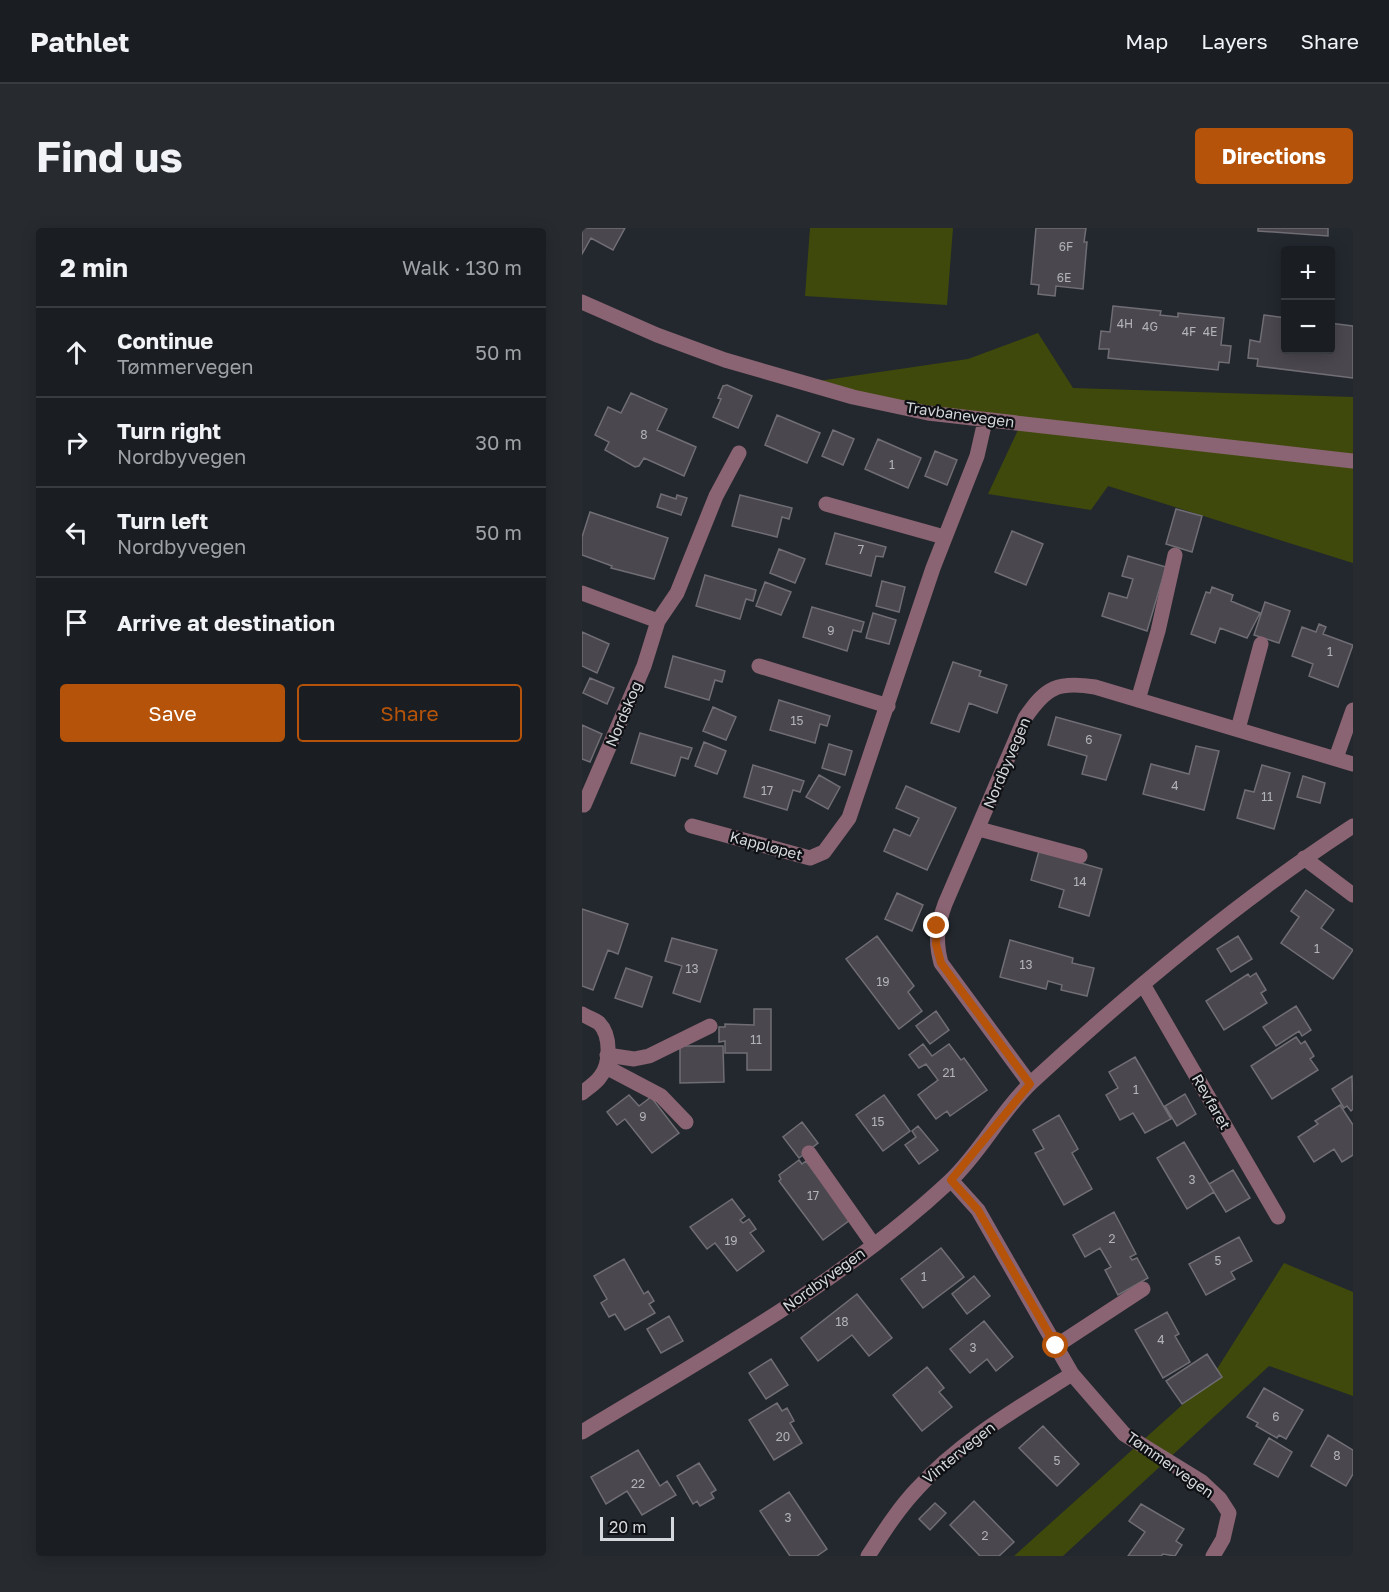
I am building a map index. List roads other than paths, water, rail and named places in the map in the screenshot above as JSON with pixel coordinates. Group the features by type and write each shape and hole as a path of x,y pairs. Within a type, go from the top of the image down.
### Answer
{"street":[{"name":"Travbanevegen","path":"582,302 657,335 778,376 853,397 928,413 1353,461"},
{"name":"Kappløpet","path":"692,826 799,855 819,856 849,818 945,537 977,456 985,421"},
{"name":"Nordskog","path":"584,805 644,666 658,621 677,593 705,524 739,453"},
{"path":"826,504 945,537"},
{"path":"1138,700 1158,631 1175,555"},
{"path":"582,593 658,621"},
{"path":"1238,729 1261,644"},
{"path":"759,666 888,706"},
{"name":"Nordbyvegen","path":"1030,1084 941,963 936,944 937,926 945,904 1025,718 1040,696 1058,686 1073,683 1095,687 1353,764"},
{"path":"1336,758 1353,710"},
{"name":"Nordbyvegen","path":"582,1432 793,1305 873,1244 951,1180 1030,1084 1227,915 1304,858 1353,826"},
{"path":"979,829 1080,856"},
{"path":"1304,858 1353,895"},
{"name":"Revfaret","path":"1144,986 1278,1217"},
{"path":"582,1014 598,1023 606,1035 607,1061 600,1077 582,1093"},
{"path":"607,1061 649,1056 710,1026"},
{"path":"607,1061 661,1096 686,1122"},
{"path":"810,1153 873,1244"},
{"name":"Tømmervegen","path":"951,1180 978,1210 1072,1374 1124,1434 1202,1482 1220,1499 1228,1513 1223,1539 1213,1556"},
{"path":"1056,1346 1143,1289"},
{"name":"Vintervegen","path":"868,1556 894,1517 918,1488 983,1431 1072,1374"}]}
